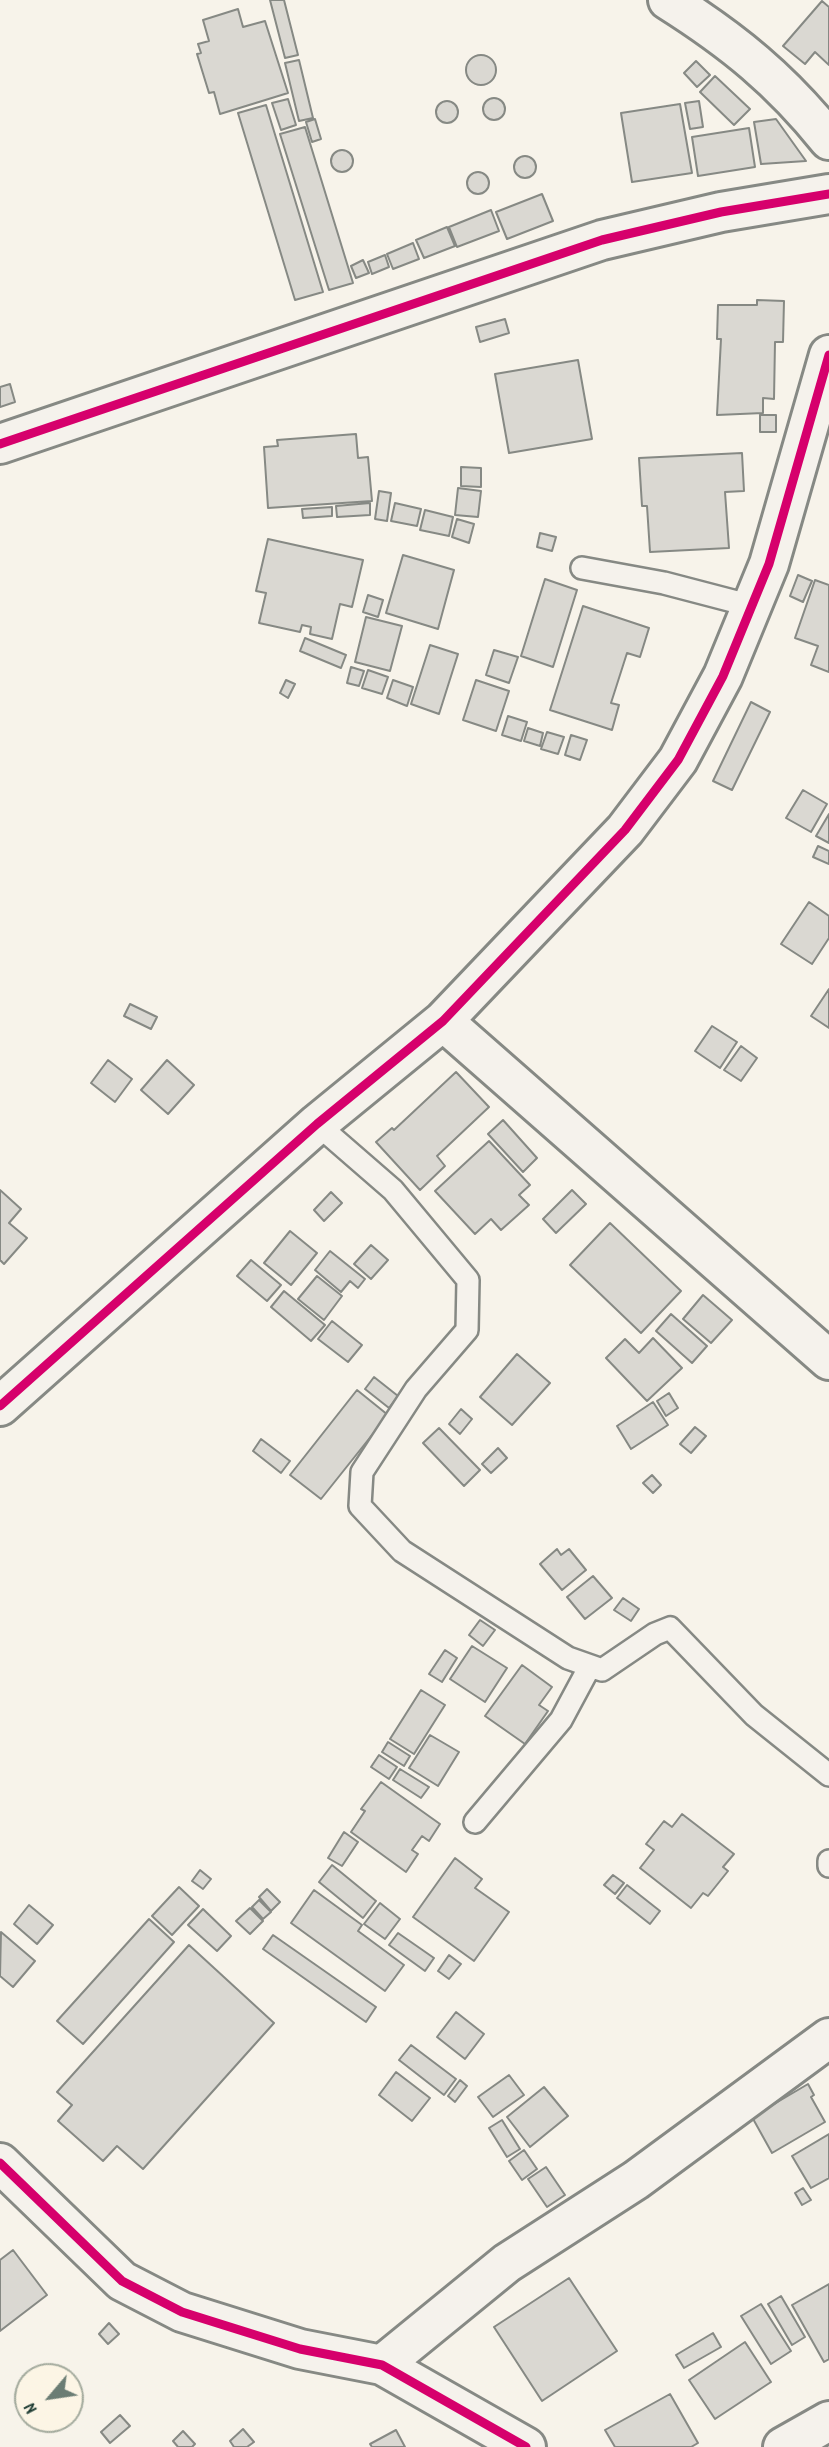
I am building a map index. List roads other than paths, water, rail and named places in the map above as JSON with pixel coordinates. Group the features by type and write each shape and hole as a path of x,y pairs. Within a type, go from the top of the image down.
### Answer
{"street":[{"path":"668,0 713,29 823,119"},
{"path":"0,444 601,240 721,212 829,194"},
{"path":"0,1406 317,1124 443,1021 625,830 678,760 723,676 769,564 829,355"},
{"path":"443,1021 829,1360"},
{"path":"382,2365 507,2263 636,2180 829,2038"},
{"path":"0,2163 122,2281 182,2312 300,2348 382,2365 526,2447"},
{"path":"783,2447 829,2421"}],"lane":[{"path":"582,568 664,583 752,606"},
{"path":"317,1124 393,1190 468,1280 467,1330 416,1389 362,1472 360,1506 402,1551 568,1658 602,1670 655,1634 670,1628 754,1715 829,1775"},
{"path":"475,1822 561,1720 590,1666"}]}
